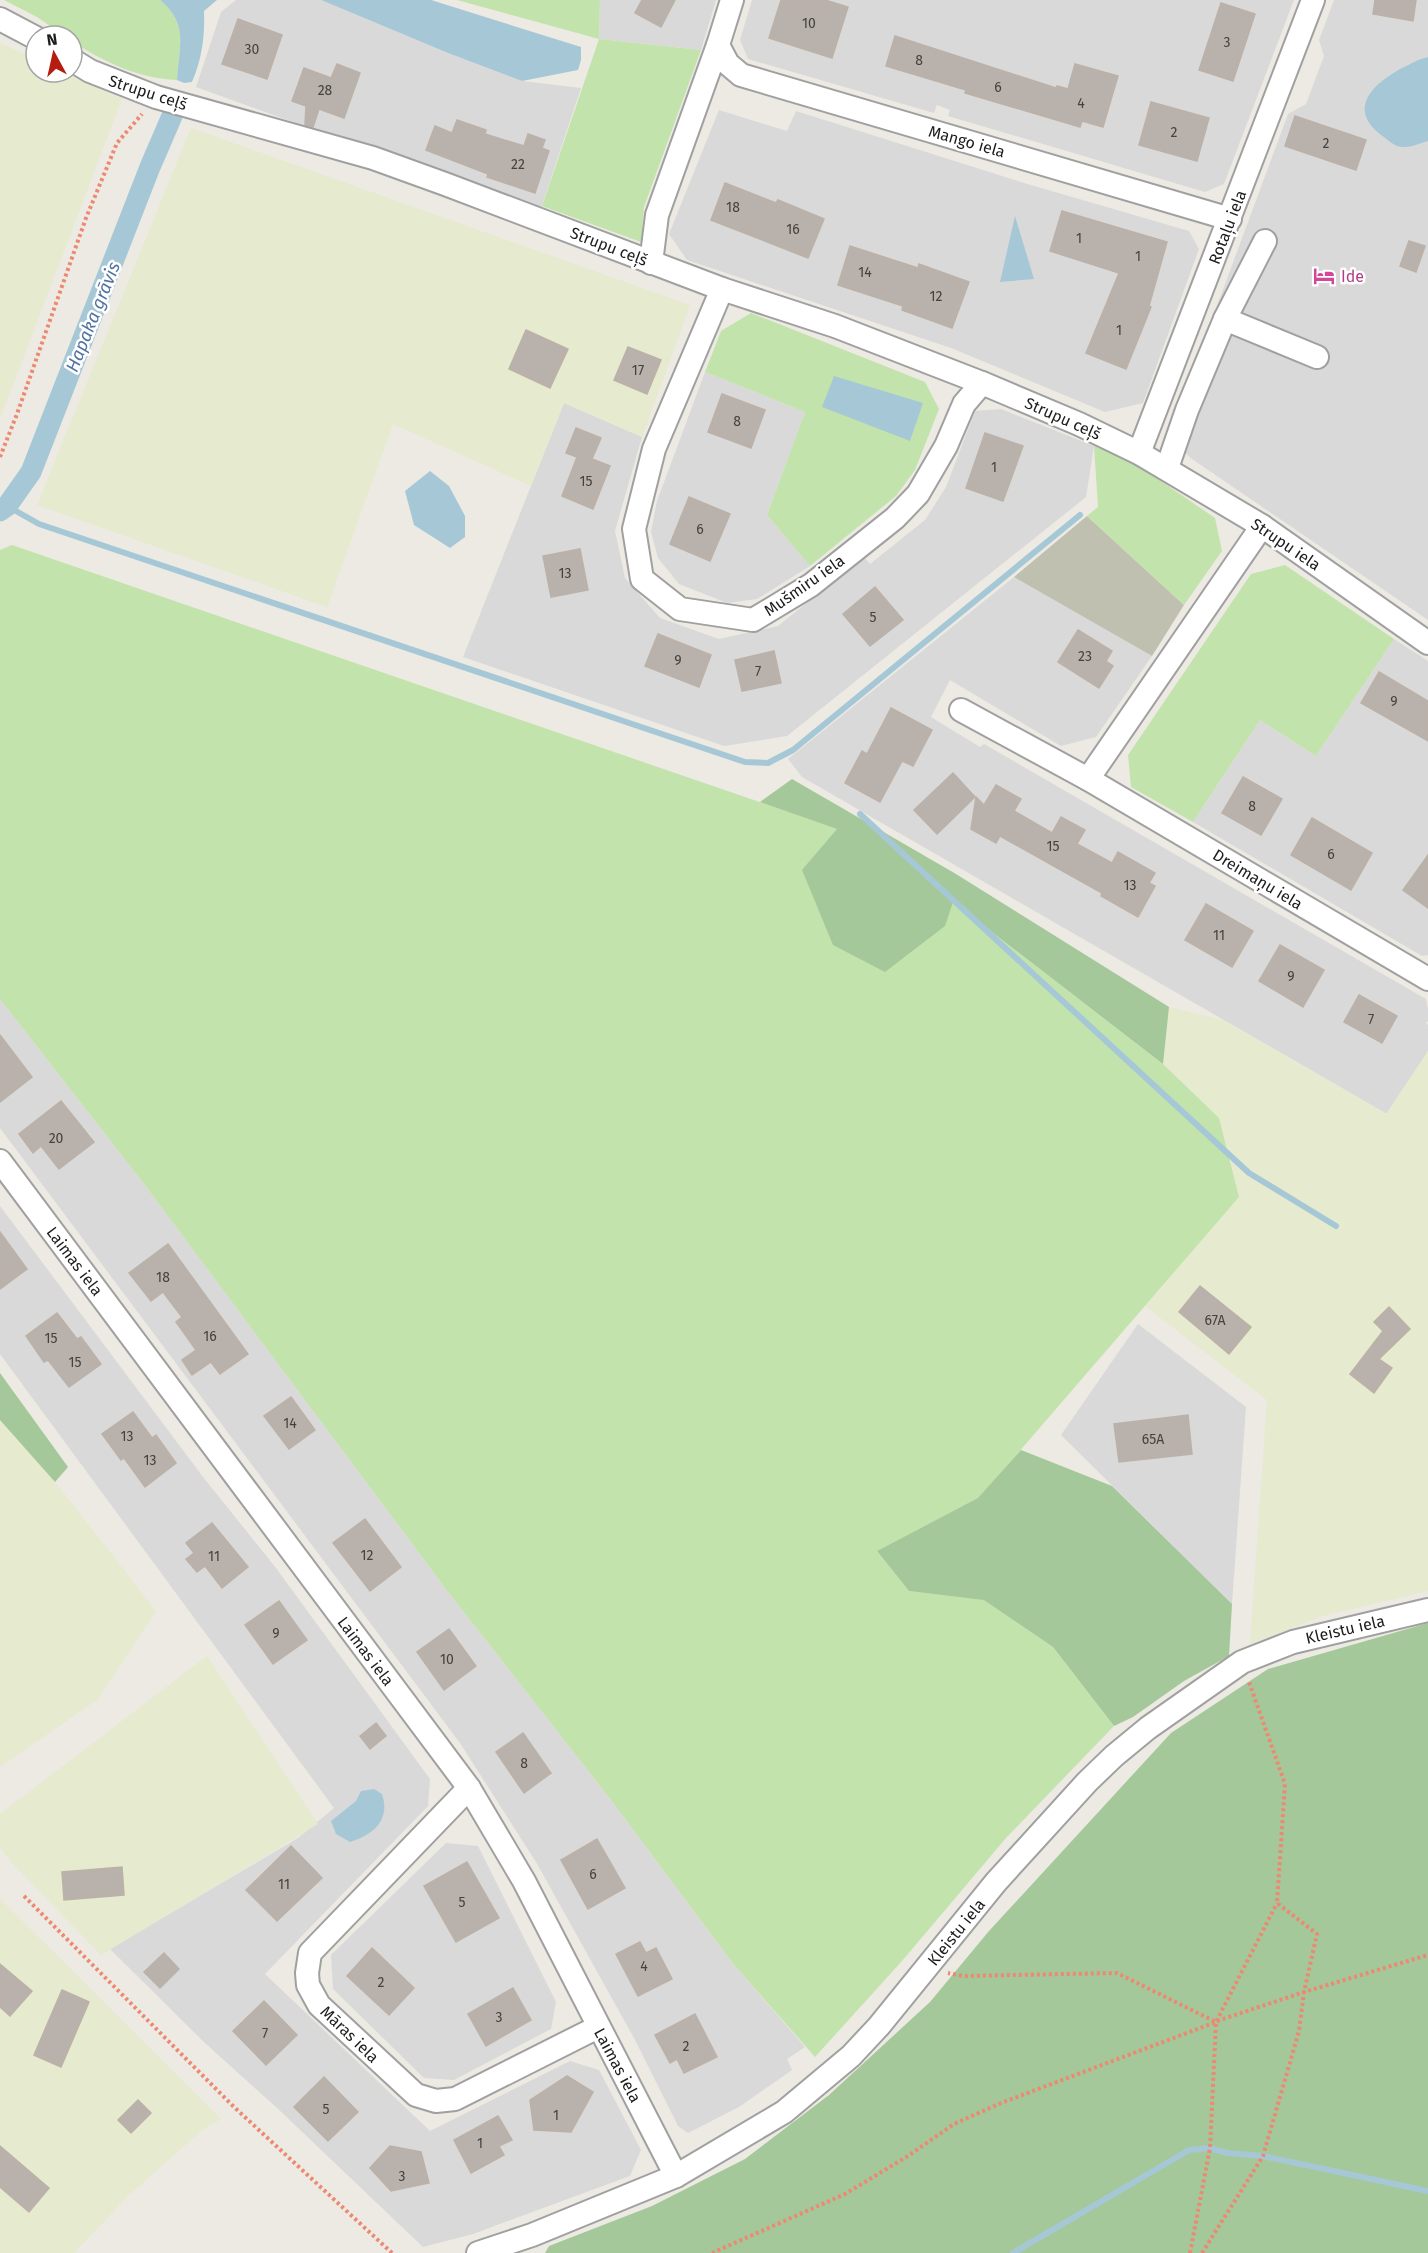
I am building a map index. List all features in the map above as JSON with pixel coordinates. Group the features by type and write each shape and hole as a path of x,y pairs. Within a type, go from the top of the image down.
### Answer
{"street":[{"path":"651,263 657,215 732,0"},
{"name":"Rotaļu iela","path":"1139,453 1313,0"},
{"path":"0,19 24,32"},
{"name":"Mango iela","path":"718,45 728,64 741,75 1230,219"},
{"name":"Strupu ceļš","path":"84,67 99,75 156,97 373,158 722,289 835,326 982,383 1139,453"},
{"path":"1167,468 1187,410 1225,319 1265,241"},
{"name":"Mušmiru iela","path":"722,289 654,449 634,529 642,579 680,609 753,620 811,585 895,518 918,494 946,446 964,404 982,383"},
{"path":"1225,319 1317,357"},
{"name":"Strupu iela","path":"1139,453 1262,526 1428,643"},
{"path":"1088,778 1262,526"},
{"name":"Dreimaņu iela","path":"961,710 1088,778 1428,979"},
{"name":"Laimas iela","path":"0,1161 469,1788 524,1881 676,2176"},
{"name":"Kleistu iela","path":"478,2253 532,2235 676,2176 784,2112 818,2085 879,2026 996,1882 1101,1769 1148,1728 1242,1662 1293,1642 1428,1610"},
{"name":"Māras iela","path":"469,1788 310,1953 308,1985 319,2005 416,2095 436,2101 455,2099 598,2027"}],"path":[{"path":"0,457 86,218 117,143 156,97"},
{"path":"1190,2253 1210,2148 1216,2022 1277,1903 1285,1784 1242,1662"},
{"path":"24,1896 234,2107 392,2253"},
{"path":"1202,2253 1263,2156 1299,2031 1304,1992 1317,1934 1277,1903"},
{"path":"712,2253 845,2194 908,2156 954,2124 1001,2103 1216,2022 1304,1992 1428,1955"},
{"path":"927,1968 963,1976 1117,1973 1216,2022"}],"shaded area":[{"path":"236,0 321,0 522,81 581,88 540,211 196,87 221,12"},
{"path":"600,0 716,0 701,50 599,39"},
{"path":"752,0 1294,0 1224,184 1205,192 948,116 950,110 937,105 934,113 748,59 740,40"},
{"path":"1334,0 1428,0 1428,620 1192,459 1168,438 1288,114 1306,104 1324,56 1319,40"},
{"path":"0,43 24,54 24,84 84,84 84,81 122,99 0,419"},
{"path":"719,110 787,131 796,111 1024,183 1189,231 1199,249 1143,403 1105,412 951,348 687,260 669,234"},
{"path":"191,128 690,305 642,437 564,403 531,486 393,424 327,607 37,505"},
{"path":"705,372 805,412 767,515 810,566 757,599 727,603 679,584 658,558 651,532 657,501"},
{"path":"564,403 642,437 615,531 625,578 660,618 719,639 778,626 864,557 870,564 925,520 946,487 975,411 1001,409 1094,446 1086,497 787,736 724,746 463,657"},
{"path":"1087,516 1184,605 1152,656 1014,577"},
{"path":"1014,577 1152,656 1096,737 1061,746 950,680 931,717 980,747 984,744 1426,999 1428,1051 1387,1114 802,777 788,759"},
{"path":"1394,639 1428,661 1428,955 1422,956 1193,822 1260,720 1316,756"},
{"path":"0,999 144,1184 448,1592 611,1800 734,1965 805,2047 787,2059 792,2070 739,2107 688,2133 678,2126 634,2038 536,1862 460,1743 0,1128"},
{"path":"1169,1007 1223,1020 1386,1114 1428,1051 1428,1591 1322,1616 1250,1644 1267,1400 1145,1306 1239,1197 1219,1118 1163,1064"},
{"path":"0,1206 203,1477 276,1568 430,1779 428,1806 265,1974 430,2131 570,2061 599,2070 641,2150 630,2176 473,2234 423,2247 205,2043 110,1949 298,1838 334,1808 0,1354"},
{"path":"1138,1324 1246,1407 1232,1604 1061,1435"},
{"path":"0,1420 55,1482 156,1611 98,1699 0,1767"},
{"path":"207,1656 318,1824 101,1955 0,1848 0,1814"},
{"path":"446,1843 478,1846 556,2002 551,2029 454,2080 424,2078 333,1989 331,1955"},
{"path":"0,1899 221,2119 202,2130 128,2196 74,2253 0,2253"}],"green space":[{"path":"4,0 160,0 169,9 179,27 177,80 149,76 122,68 84,48 84,24 47,24"},
{"path":"457,0 600,0 599,39"},
{"path":"599,39 701,50 644,207 641,242 542,206"},
{"path":"751,313 925,382 939,409 915,470 896,496 810,566 767,515 805,412 705,372 721,331"},
{"path":"1094,446 1130,460 1215,518 1222,551 1184,605 1087,516 1098,507"},
{"path":"12,545 838,829 953,902 1163,1064 1219,1118 1239,1197 979,1498 877,1551 909,1591 984,1599 1053,1647 1114,1726 1006,1838 902,1961 815,2057 734,1965 611,1800 448,1592 144,1184 0,999 0,550"},
{"path":"1285,565 1394,639 1316,756 1260,720 1193,822 1131,787 1128,755 1251,574"},
{"path":"792,779 956,874 1169,1007 1163,1064 953,902 945,926 885,972 833,945 802,870 837,829 760,802"},
{"path":"0,1373 68,1467 55,1482 0,1420"},
{"path":"1021,1450 1112,1486 1232,1604 1229,1656 1184,1681 1133,1717 1114,1726 1053,1647 984,1600 909,1591 877,1551 978,1498"},
{"path":"1428,1623 1428,2253 545,2253 549,2246 652,2206 745,2159 829,2095 930,2002 989,1931 1171,1733 1268,1669"}],"water":[{"path":"160,0 217,0 204,11 202,47 192,82 184,83 177,80 179,27 169,9"},
{"path":"321,0 431,0 581,47 581,60 578,70 522,81"},
{"path":"1428,57 1428,141 1399,147 1373,127 1366,117 1367,99 1381,82 1391,75"},
{"path":"1015,216 1034,279 1000,282"},
{"path":"834,376 923,403 910,441 822,407"},
{"path":"430,471 449,486 465,516 465,537 450,548 414,525 405,491"},
{"path":"374,1789 382,1794 384,1811 382,1819 373,1831 350,1842 336,1834 331,1821 356,1801 361,1791"}],"building":[{"path":"642,0 675,0 661,27 635,13"},
{"path":"781,0 825,0 848,7 832,58 769,38"},
{"path":"1375,0 1416,0 1413,21 1373,14"},
{"path":"1221,3 1255,14 1233,81 1199,70"},
{"path":"238,19 282,35 267,79 222,64"},
{"path":"895,36 1056,88 1057,86 1068,89 1075,64 1118,76 1103,127 1082,121 1080,127 965,93 966,90 886,66"},
{"path":"337,64 360,73 344,118 319,109 313,127 305,125 306,106 292,101 304,68 331,78"},
{"path":"1151,102 1209,118 1197,161 1139,145"},
{"path":"1295,116 1366,140 1356,170 1285,146"},
{"path":"457,120 486,130 485,134 524,146 528,134 545,140 542,148 549,151 535,193 487,177 488,174 426,150 435,126 452,133"},
{"path":"725,183 776,203 778,200 824,219 808,258 711,220"},
{"path":"1062,211 1167,242 1149,306 1151,307 1126,369 1086,353 1119,273 1050,251"},
{"path":"1409,241 1425,246 1416,272 1400,266"},
{"path":"850,246 918,268 919,264 969,282 952,328 902,310 903,306 838,285"},
{"path":"526,330 568,349 550,388 509,369"},
{"path":"628,347 661,360 647,394 614,380"},
{"path":"722,394 765,410 751,448 708,432"},
{"path":"576,428 601,438 592,459 610,466 593,509 562,496 577,457 566,453"},
{"path":"985,433 1023,446 1003,501 966,488"},
{"path":"689,497 730,514 710,561 670,544"},
{"path":"580,549 588,590 551,597 543,556"},
{"path":"875,587 903,620 870,646 843,614"},
{"path":"1078,630 1112,651 1106,661 1113,666 1099,688 1058,662"},
{"path":"658,634 711,655 699,687 645,666"},
{"path":"774,651 781,683 742,691 735,660"},
{"path":"1379,672 1428,701 1428,741 1361,703"},
{"path":"891,708 932,730 913,766 902,761 880,802 845,783 862,751 867,754"},
{"path":"953,773 975,797 937,834 914,810"},
{"path":"1243,777 1282,799 1261,835 1222,813"},
{"path":"996,785 1021,799 1014,811 1052,833 1061,817 1085,830 1077,844 1112,863 1118,852 1155,873 1149,883 1155,886 1138,917 1101,896 1102,893 1000,836 996,843 971,829 976,797 984,805"},
{"path":"1312,818 1372,853 1351,890 1291,855"},
{"path":"1428,855 1428,908 1403,890"},
{"path":"1206,904 1253,931 1232,967 1185,940"},
{"path":"1280,945 1324,970 1303,1007 1259,981"},
{"path":"1359,995 1397,1016 1382,1043 1344,1022"},
{"path":"0,1035 32,1077 0,1102"},
{"path":"61,1101 94,1142 59,1169 41,1146 33,1153 19,1134"},
{"path":"0,1232 27,1269 0,1289"},
{"path":"168,1244 248,1354 220,1374 211,1362 192,1375 182,1360 196,1350 176,1322 182,1317 163,1292 151,1301 129,1273"},
{"path":"1200,1286 1251,1327 1229,1354 1179,1312"},
{"path":"1389,1307 1410,1329 1379,1359 1392,1368 1374,1393 1350,1374 1383,1331 1374,1322"},
{"path":"57,1313 77,1339 81,1337 101,1364 69,1387 48,1360 44,1362 26,1336"},
{"path":"291,1397 315,1430 289,1449 264,1416"},
{"path":"133,1412 152,1438 156,1435 176,1463 145,1487 124,1458 121,1460 102,1434"},
{"path":"1188,1415 1192,1454 1119,1462 1114,1424"},
{"path":"365,1519 401,1567 370,1591 333,1543"},
{"path":"212,1523 248,1567 222,1588 205,1566 197,1572 186,1559 194,1553 186,1543"},
{"path":"279,1601 307,1640 273,1664 245,1625"},
{"path":"449,1629 476,1666 444,1690 417,1652"},
{"path":"376,1723 386,1736 370,1749 360,1736"},
{"path":"523,1733 551,1773 524,1793 496,1752"},
{"path":"597,1839 625,1888 588,1909 561,1860"},
{"path":"291,1846 322,1878 277,1921 246,1890"},
{"path":"467,1862 499,1918 456,1942 424,1886"},
{"path":"122,1867 124,1895 64,1900 62,1872"},
{"path":"640,1942 646,1953 656,1948 672,1979 638,1996 616,1954"},
{"path":"372,1948 414,1988 389,2015 347,1976"},
{"path":"164,1953 179,1969 160,1988 144,1972"},
{"path":"0,1964 32,1991 10,2016 0,2007"},
{"path":"513,1988 531,2020 486,2046 468,2014"},
{"path":"62,1990 89,2002 61,2067 34,2055"},
{"path":"264,2001 297,2035 266,2065 233,2031"},
{"path":"695,2014 717,2057 684,2073 677,2059 670,2063 655,2035"},
{"path":"567,2076 593,2092 571,2132 534,2130 530,2100"},
{"path":"324,2077 358,2112 328,2141 294,2107"},
{"path":"138,2100 151,2113 131,2133 118,2120"},
{"path":"498,2116 512,2140 499,2146 504,2155 471,2173 454,2140"},
{"path":"0,2146 49,2188 29,2212 0,2187"},
{"path":"390,2146 421,2152 429,2183 391,2191 370,2168"}],"waterway":[{"name":"Hapaka grāvis","path":"0,511 7,506 31,472 172,116"},
{"path":"7,506 39,524 745,762 768,763 793,750 1080,515"},
{"path":"860,814 1249,1173 1336,1226"},
{"path":"1013,2253 1189,2150 1210,2148 1227,2153 1263,2156 1428,2191"}],"place":[{"name":"Ide","path":"1324,276"}]}
